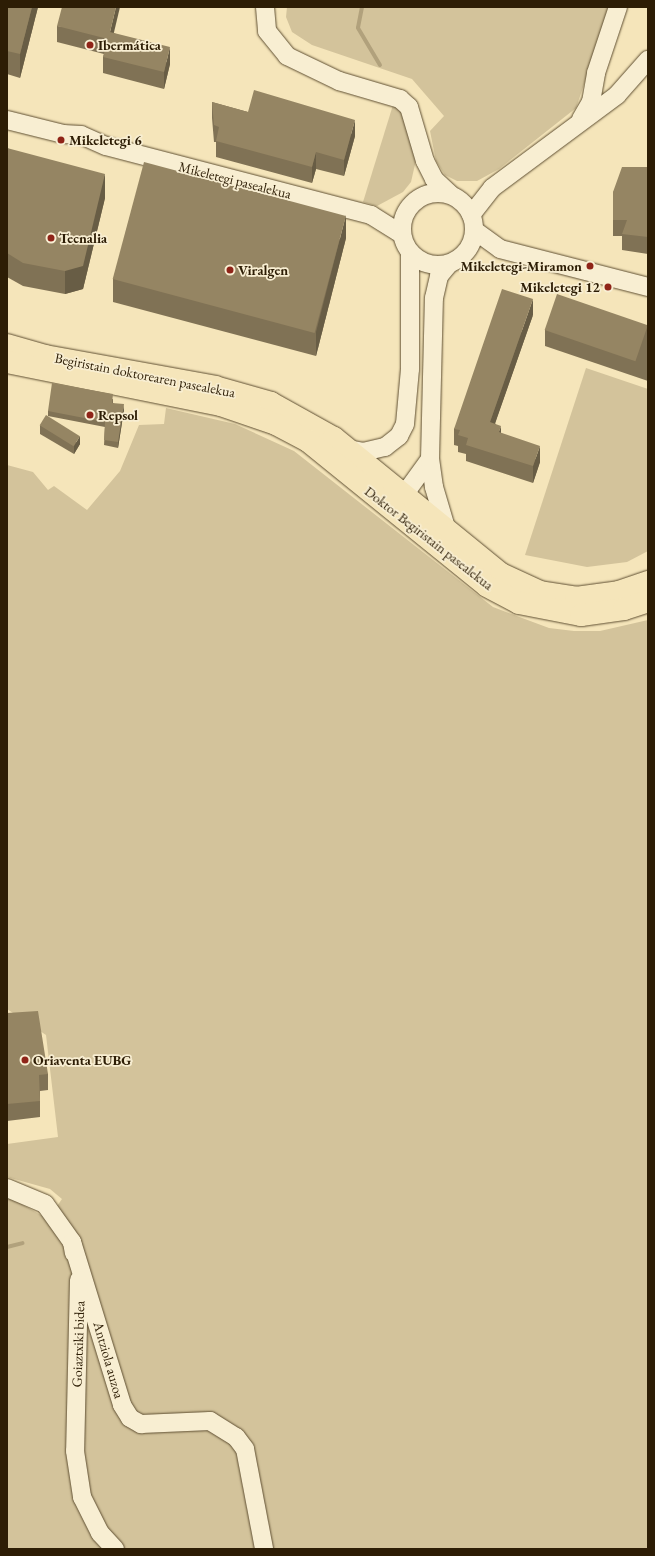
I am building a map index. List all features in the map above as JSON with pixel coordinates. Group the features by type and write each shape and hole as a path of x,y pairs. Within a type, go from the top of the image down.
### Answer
{"main road":[{"name":"Begiristain doktorearen pasealekua","path":"7,345 244,395 301,418 340,455 399,492"},
{"name":"Doktor Begiristain pasealekua","path":"7,362 250,413 340,455 487,586 519,603 581,614 624,609 648,601"},
{"name":"Doktor Begiristain pasealekua","path":"399,492 501,574 540,592 583,597 619,592 648,582"}],"street":[{"path":"265,7 267,31 287,56 339,81 400,100 409,107 425,161 434,179 454,196 473,222 500,249"},
{"path":"579,121 591,102 596,73 618,7"},
{"path":"448,531 434,487 430,459 434,298 439,276 470,245 473,222 492,188 579,121 617,95 646,66 648,50"},
{"name":"Mikeletegi pasealekua","path":"7,120 63,134 81,135 99,144 371,215 402,234"},
{"path":"340,455 385,447 399,436 405,424 410,369 410,253 402,234 425,161"},
{"path":"413,203 428,194 454,196 492,188"},
{"name":"Mikeletegi pasealekua","path":"371,215 413,203"},
{"path":"410,253 428,264 455,261 500,249 648,287"},
{"name":"Doktor Begiristain pasealekua","path":"399,492 409,488 430,459"},
{"name":"Goiaztxiki bidea","path":"7,1188 45,1204 72,1242 79,1277 75,1451 82,1497 100,1533 115,1549"},
{"name":"Antziola auzoa","path":"72,1242 122,1405 130,1418 141,1424 210,1421 236,1437 245,1449 264,1549"}],"shaded area":[{"path":"287,7 610,7 576,108 499,169 477,181 457,181 445,175 436,161 430,131 444,116 412,79 312,45 292,32 286,17"},
{"path":"393,105 400,108 416,160 411,182 403,192 377,206 363,202"},
{"path":"586,368 648,389 648,551 627,562 587,567 525,555"},
{"path":"166,408 235,424 294,451 493,607 549,628 574,631 600,631 648,620 648,1549 7,1549 7,1196 48,1219 62,1199 50,1189 7,1177 7,1144 58,1137 46,1035 7,1009 7,465 33,472 48,490 54,486 87,510 120,471 139,425 164,424"}],"building":[{"path":"7,7 32,7 20,54 7,51"},
{"path":"62,7 116,7 110,32 170,47 164,72 103,57 108,39 57,26"},
{"path":"254,90 355,120 344,160 316,152 312,167 216,141 219,127 214,125 212,102 248,112"},
{"name":"Tecnalia","path":"7,148 105,174 83,266 65,271 23,263 7,253"},
{"name":"Viralgen","path":"144,162 346,216 315,333 113,279"},
{"path":"622,167 648,167 648,237 622,234 627,220 613,220 613,192"},
{"path":"502,289 533,299 490,422 501,426 499,432 540,446 533,466 466,445 468,438 458,435 460,430 454,429"},
{"path":"557,294 648,325 635,361 545,330"},
{"path":"52,383 113,394 112,403 124,404 118,442 104,440 105,422 48,411"},
{"path":"46,415 80,436 74,446 40,425"},
{"name":"Oriaventa EUBG","path":"38,1011 48,1074 39,1075 40,1101 7,1104 7,1013"}],"waterway":[{"path":"362,7 358,28 380,65"},
{"path":"7,1247 23,1243"}],"place":[{"name":"Ibermática","path":"90,45"},
{"name":"Mikeletegi 6","path":"61,140"},
{"name":"Tecnalia","path":"51,238"},
{"name":"Mikeletegi-Miramon","path":"590,266"},
{"name":"Viralgen","path":"230,270"},
{"name":"Mikeletegi 12","path":"608,287"},
{"name":"Repsol","path":"90,415"},
{"name":"Oriaventa EUBG","path":"25,1060"}]}
